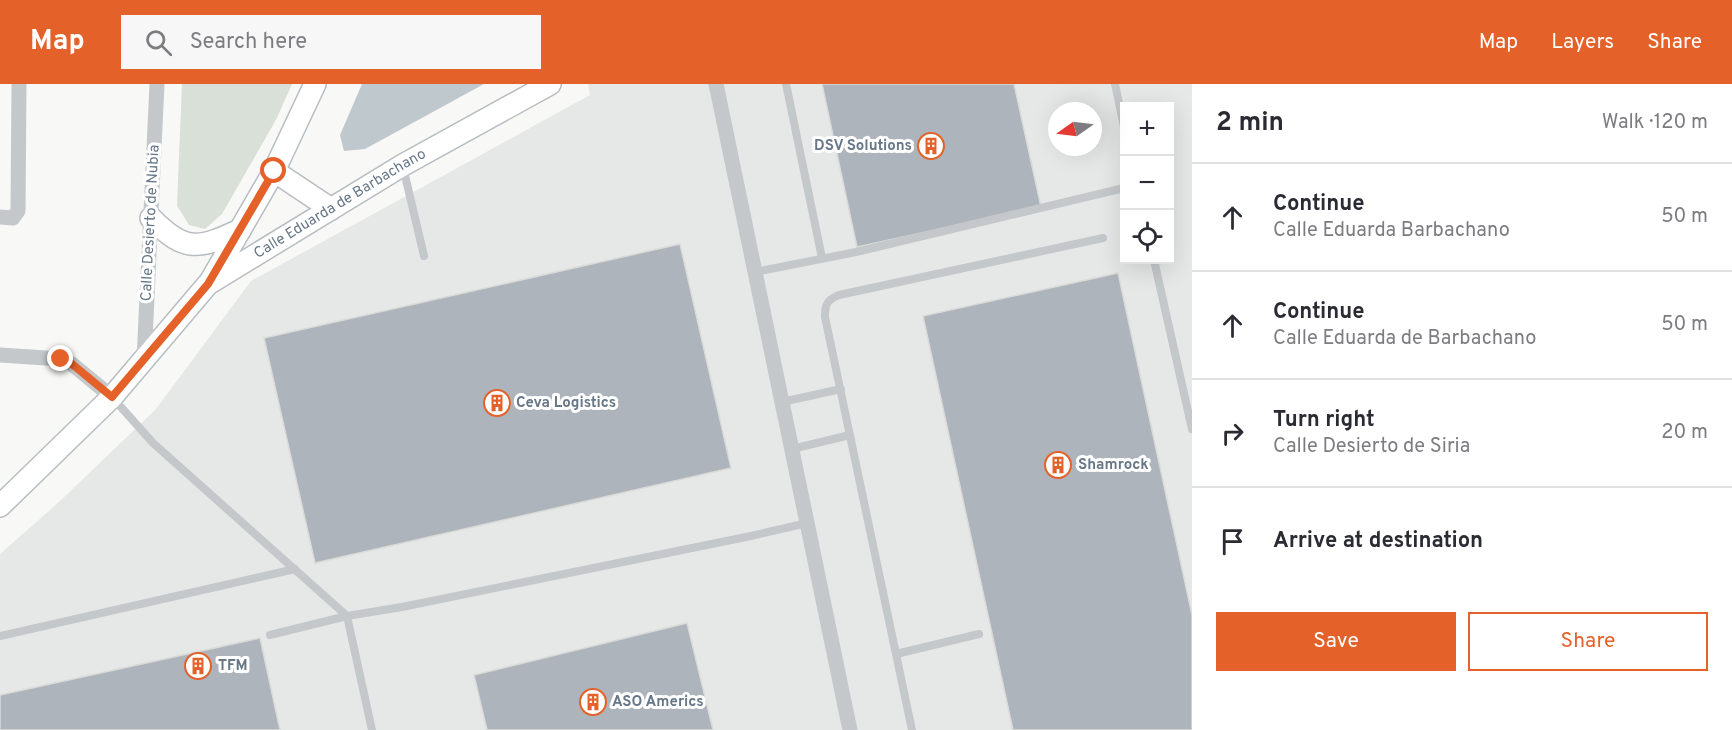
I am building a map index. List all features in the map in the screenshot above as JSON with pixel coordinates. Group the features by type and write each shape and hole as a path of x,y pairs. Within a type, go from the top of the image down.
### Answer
{"street":[{"path":"0,218 13,218 18,211 19,84"},
{"name":"Calle Desierto de Nubia","path":"144,361 157,84"},
{"path":"208,284 274,171 315,84"},
{"name":"Calle Eduarda de Barbachano","path":"2,504 112,397 208,284 403,165 550,84"},
{"path":"716,84 850,730"},
{"path":"274,171 331,209"},
{"path":"151,218 166,234 186,243 214,242 240,230"},
{"path":"0,355 61,359 72,364 112,397"}],"lane":[{"path":"786,84 822,258"},
{"path":"1115,84 1120,106"},
{"path":"403,165 424,256"},
{"path":"755,272 1120,189"},
{"path":"912,730 825,317 826,303 831,298 1102,238"},
{"path":"1155,264 1192,429"},
{"path":"782,402 841,389"},
{"path":"112,397 153,443 347,616 372,730"},
{"path":"792,449 850,435"},
{"path":"270,635 347,616 402,607 807,523"},
{"path":"0,636 295,569"},
{"path":"896,654 979,634"}],"shaded area":[{"path":"182,84 292,84 277,118 222,214 205,229 189,225 177,206"},
{"path":"362,84 484,84 365,149 344,151 340,135"},
{"path":"588,84 1192,84 1192,730 0,730 0,554 59,502 156,409 251,281 590,95"}],"building":[{"name":"DSV Solutions","path":"822,84 1014,84 1041,207 857,247"},
{"name":"Ceva Logistics","path":"680,244 731,468 315,563 264,338"},
{"name":"Shamrock","path":"1118,273 1192,615 1192,730 1013,730 923,316"},
{"name":"ASO Americs","path":"687,623 713,730 487,730 474,675"},
{"name":"TFM","path":"260,638 280,730 0,730 0,695"}],"place":[{"name":"DSV Solutions","path":"931,146"},
{"name":"Ceva Logistics","path":"497,403"},
{"name":"Shamrock","path":"1058,465"},
{"name":"TFM","path":"198,666"},
{"name":"ASO Americs","path":"593,702"}],"route":[{"path":"61,359 72,364 112,397 208,284 274,171"}]}
